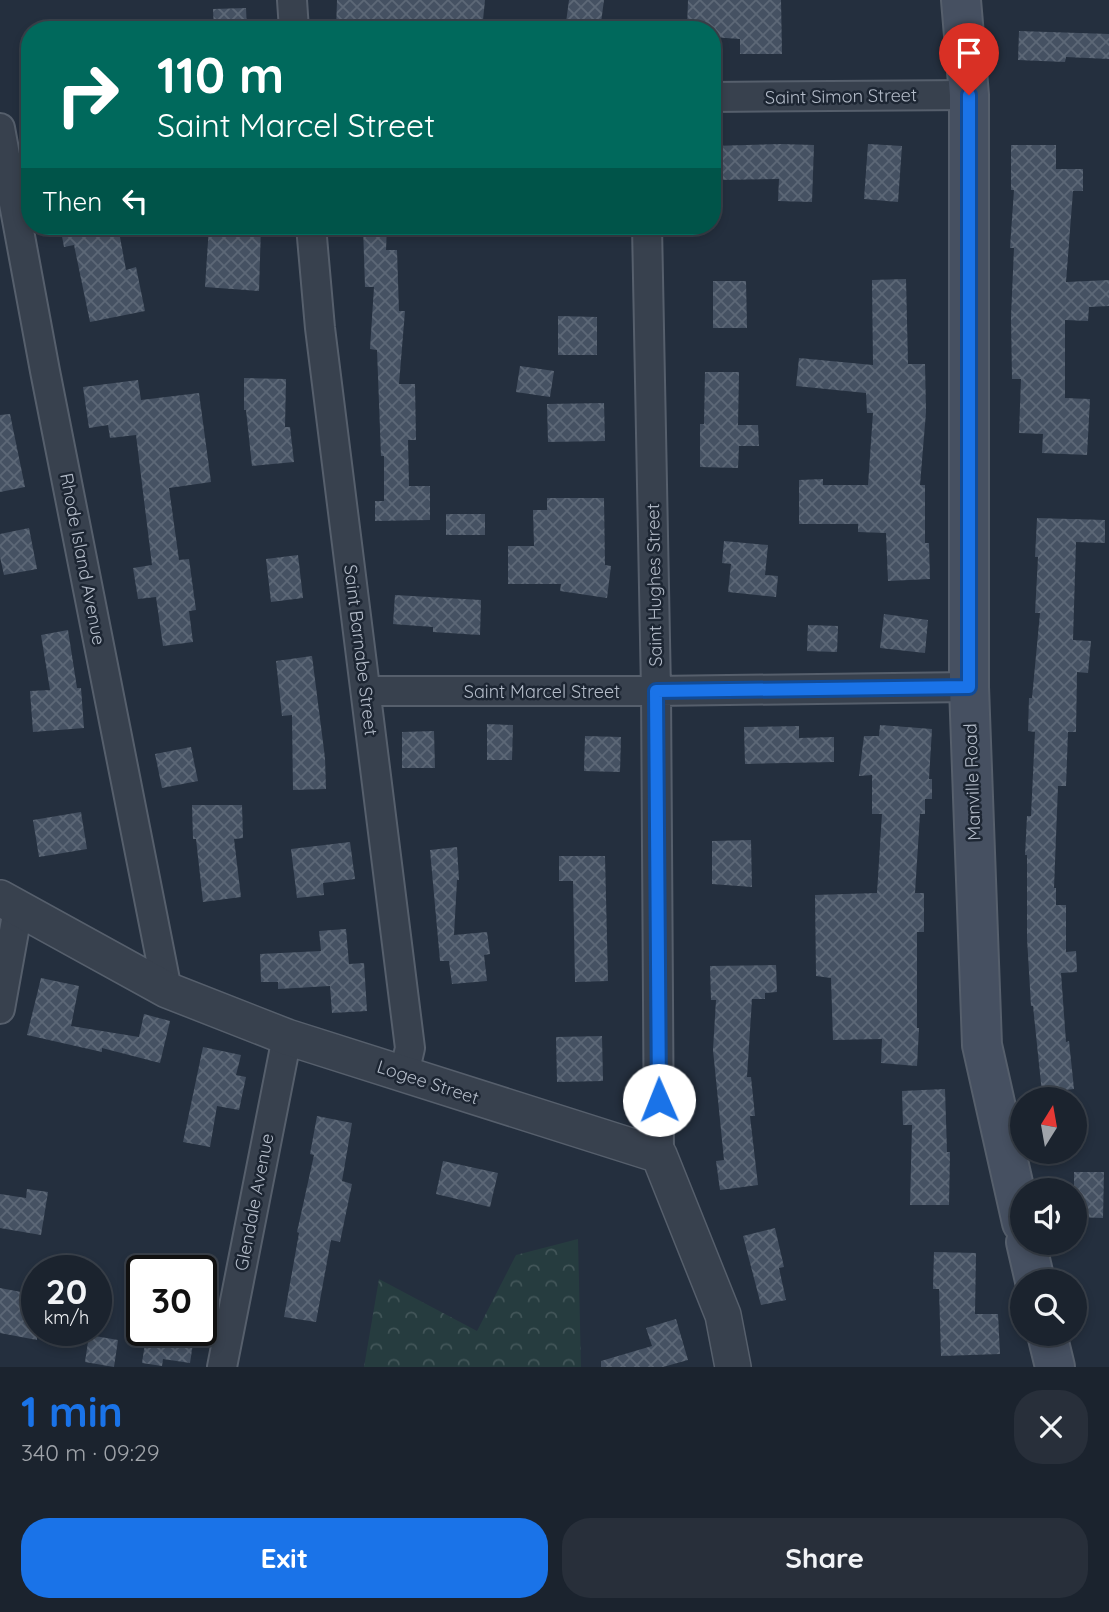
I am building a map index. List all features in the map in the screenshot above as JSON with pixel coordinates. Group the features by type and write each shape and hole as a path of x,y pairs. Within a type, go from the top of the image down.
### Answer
{"main road":[{"name":"Manville Road","path":"961,0 969,95 969,687 982,1045 1012,1178"},
{"path":"1050,1346 1055,1367"}],"street":[{"path":"292,0 293,21"},
{"name":"Saint Simon Street","path":"721,97 969,95"},
{"name":"Rhode Island Avenue","path":"0,128 42,357 167,990"},
{"name":"Saint Barnabe Street","path":"312,235 320,327 410,1048 404,1074"},
{"name":"Saint Hughes Street","path":"647,235 656,691 659,1155"},
{"name":"Saint Marcel Street","path":"367,691 969,687"},
{"path":"0,1009 9,904"},
{"name":"Logee Street","path":"9,904 167,990 286,1037 659,1155"},
{"name":"Glendale Avenue","path":"222,1367 286,1037"},
{"path":"659,1155 723,1315 733,1367"}],"green space":[{"path":"578,1239 581,1367 364,1367 379,1279 477,1331 516,1255"}],"building":[{"path":"337,0 485,0 483,21 336,21"},
{"path":"569,0 604,0 601,21 566,21"},
{"path":"688,0 781,0 782,54 740,54 740,39 721,38 721,21 687,21"},
{"path":"246,8 247,21 214,21 213,9"},
{"path":"1019,31 1109,34 1109,59 1066,57 1065,62 1018,60"},
{"path":"868,144 902,146 898,202 864,199"},
{"path":"814,145 812,202 778,201 779,179 721,180 721,146"},
{"path":"1011,145 1056,145 1056,169 1083,169 1083,191 1073,191 1066,282 1109,280 1109,306 1089,307 1088,321 1065,320 1065,398 1090,399 1087,455 1042,453 1043,434 1019,433 1021,379 1012,379 1014,248 1010,248 1014,190 1011,190"},
{"path":"62,235 123,235 120,237 126,270 136,267 145,311 90,322 74,245 64,247"},
{"path":"208,235 261,235 259,291 205,287"},
{"path":"363,235 387,235 386,250 397,250 399,311 405,311 399,384 415,384 416,440 408,440 409,486 430,486 430,520 375,521 375,501 384,501 384,456 381,456 377,350 370,349 374,287 365,287"},
{"path":"906,279 908,364 925,364 926,412 920,485 925,485 925,543 929,543 930,579 888,581 886,533 858,532 858,524 799,524 799,480 823,479 823,485 868,485 873,413 867,413 866,393 796,386 799,358 873,365 872,280"},
{"path":"713,281 746,281 747,328 713,328"},
{"path":"558,316 597,317 597,355 558,355"},
{"path":"520,366 554,371 550,397 516,392"},
{"path":"705,372 739,372 738,425 758,425 759,446 739,446 738,468 700,467 700,424 704,424"},
{"path":"244,378 286,379 285,427 290,427 294,462 252,466 244,410"},
{"path":"138,380 141,400 199,393 211,482 169,488 179,560 189,559 196,610 189,611 193,642 163,646 156,597 138,599 133,568 152,565 136,435 110,438 108,425 89,428 83,387"},
{"path":"604,403 605,441 548,442 547,404"},
{"path":"10,414 25,487 0,492 0,415"},
{"path":"547,498 604,498 605,565 611,566 607,598 560,591 561,584 508,584 508,546 534,546 533,510 547,510"},
{"path":"446,514 485,514 485,535 446,535"},
{"path":"1037,518 1105,520 1105,543 1076,542 1073,640 1091,641 1088,673 1077,672 1076,732 1068,732 1066,786 1058,786 1054,888 1056,905 1066,905 1066,952 1076,951 1077,972 1061,973 1066,1042 1069,1041 1074,1087 1041,1087 1031,1006 1025,855 1027,816 1031,816 1035,732 1028,731 1029,698 1032,698 1040,613 1035,613 1038,557 1035,557"},
{"path":"29,528 37,569 4,575 0,557 0,534"},
{"path":"724,541 768,545 765,575 778,576 776,597 728,592 731,564 722,563"},
{"path":"298,555 303,598 271,602 266,559"},
{"path":"395,595 481,600 480,635 433,632 433,627 393,624"},
{"path":"884,614 928,620 925,653 880,648"},
{"path":"808,625 838,626 837,652 807,651"},
{"path":"68,630 77,688 81,688 84,728 33,732 30,691 50,690 41,635"},
{"path":"312,656 325,758 326,789 293,790 292,715 282,716 276,661"},
{"path":"487,724 513,725 512,760 487,760"},
{"path":"880,725 932,729 929,779 932,779 932,799 925,799 925,814 920,814 915,893 924,893 924,932 917,932 917,1066 881,1063 882,1039 833,1040 831,978 816,976 815,895 877,893 882,814 872,814 872,775 859,776 864,736 879,736"},
{"path":"799,726 799,738 834,737 834,762 745,764 744,727"},
{"path":"434,731 435,768 402,768 402,732"},
{"path":"585,736 621,737 620,772 584,771"},
{"path":"191,747 198,781 162,788 155,754"},
{"path":"192,805 242,805 243,838 234,839 241,897 203,902 196,839 193,839"},
{"path":"81,812 87,849 39,857 33,820"},
{"path":"751,840 752,887 712,884 712,841"},
{"path":"350,842 355,879 323,883 324,895 297,898 291,849"},
{"path":"457,847 459,880 454,935 487,932 490,954 484,955 487,981 452,984 449,961 440,961 430,850"},
{"path":"559,856 605,856 608,981 575,982 573,881 559,881"},
{"path":"346,929 349,964 364,963 367,1011 332,1013 330,986 278,989 278,982 261,982 260,954 321,951 319,931"},
{"path":"776,965 777,992 765,993 765,999 752,999 747,1077 751,1077 755,1116 750,1116 758,1185 720,1190 716,1161 724,1160 713,1050 716,1000 711,1000 710,966"},
{"path":"41,978 79,986 71,1026 139,1037 144,1014 170,1021 160,1063 102,1048 102,1052 27,1035"},
{"path":"602,1036 603,1081 557,1082 556,1037"},
{"path":"203,1047 241,1055 236,1075 246,1077 239,1110 217,1106 210,1147 183,1142"},
{"path":"945,1089 947,1152 950,1152 949,1205 910,1205 912,1125 903,1125 902,1091"},
{"path":"317,1116 352,1123 342,1181 352,1184 340,1242 331,1240 316,1322 284,1317 299,1233 297,1232 314,1155 310,1154"},
{"path":"443,1161 498,1173 490,1207 436,1194"},
{"path":"1074,1172 1104,1172 1103,1218 1087,1217 1087,1178 1074,1178"},
{"path":"27,1189 48,1192 41,1235 0,1228 0,1194 26,1198"},
{"path":"775,1228 784,1267 779,1268 786,1300 761,1305 743,1236"},
{"path":"934,1252 976,1253 975,1314 998,1314 1000,1354 941,1356 939,1289 933,1289"},
{"path":"0,1288 21,1292 21,1337 0,1333"},
{"path":"676,1319 688,1360 663,1367 601,1367 601,1361 652,1346 646,1328"},
{"path":"112,1339 118,1340 114,1367 85,1362 87,1346 112,1346"},
{"path":"145,1346 193,1346 190,1363 163,1359 162,1366 142,1363"}],"route":[{"path":"659,1100 656,691 969,687 969,95"}]}
